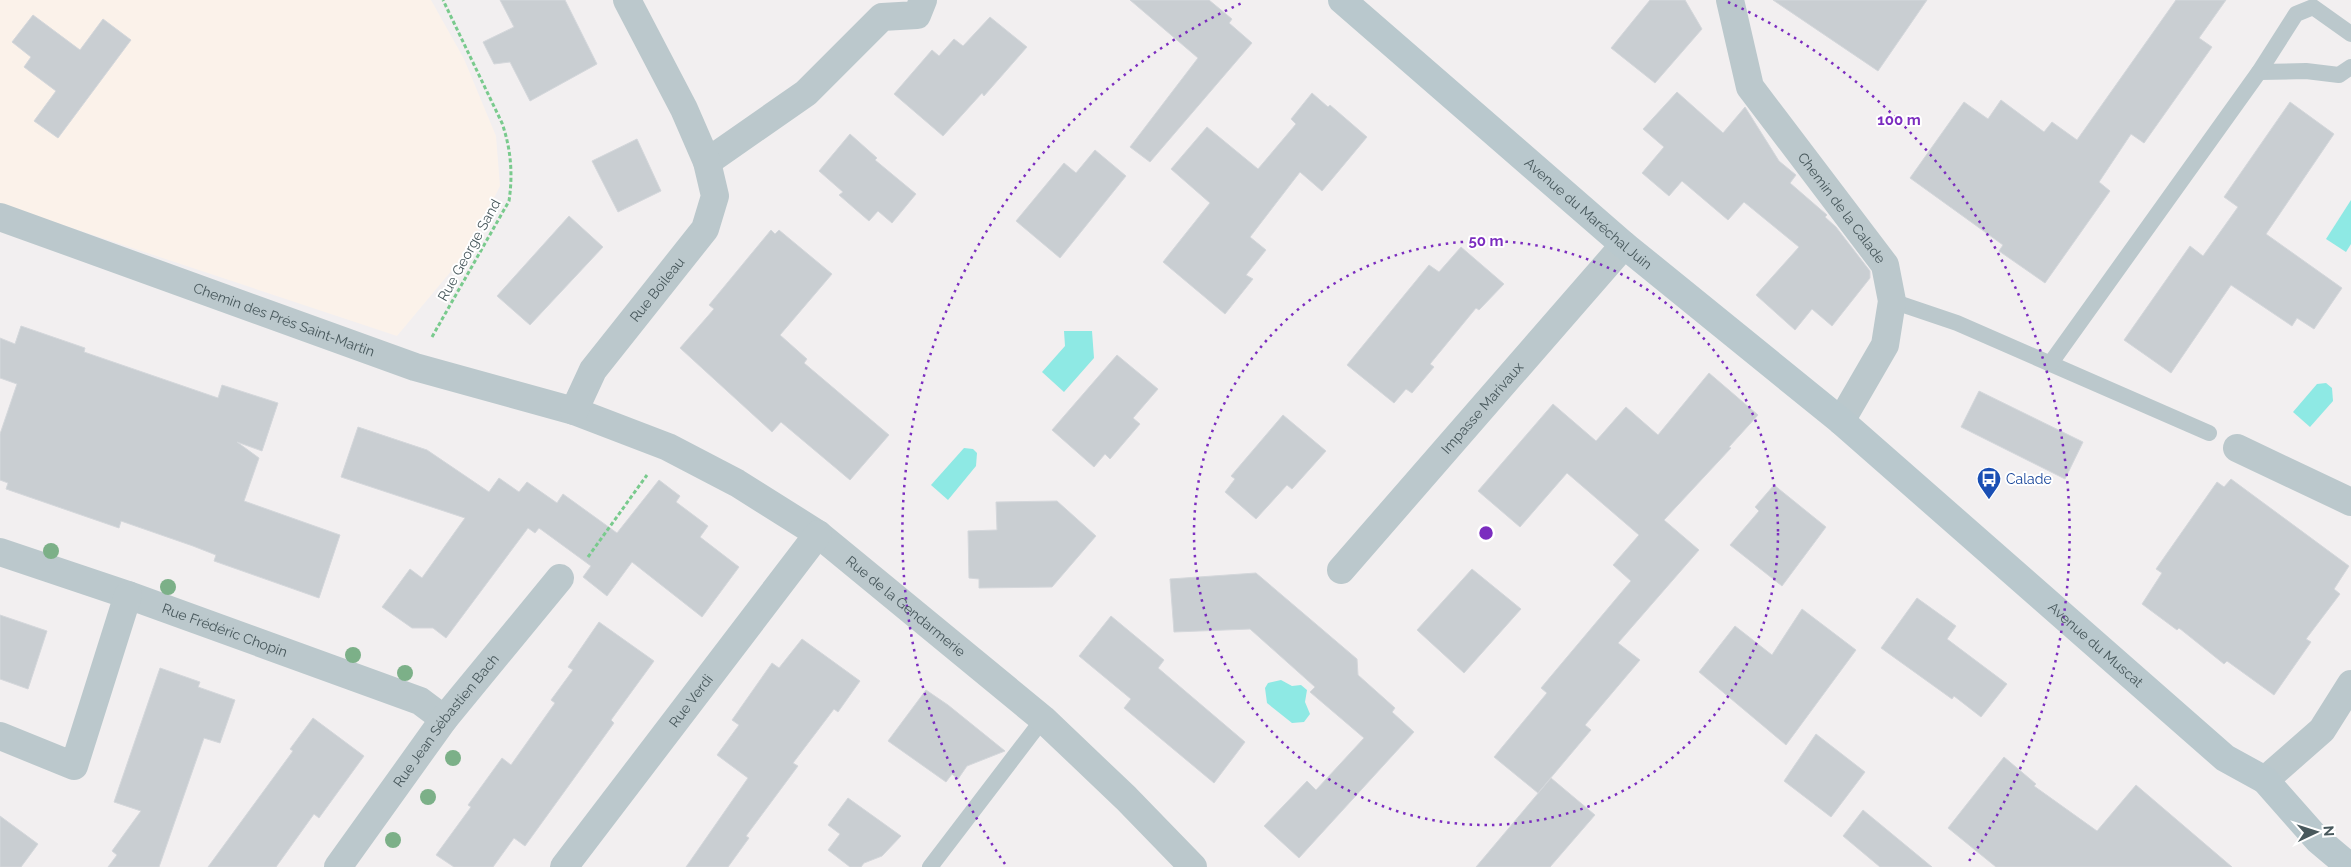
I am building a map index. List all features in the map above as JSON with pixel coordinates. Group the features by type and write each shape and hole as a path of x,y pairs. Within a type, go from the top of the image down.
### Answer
{"main road":[{"name":"Avenue du Maréchal Juin","path":"1342,0 1624,245 1841,421"},
{"name":"Avenue du Muscat","path":"1841,421 2225,758 2265,780 2318,840 2350,867"}],"street":[{"name":"Rue Boileau","path":"574,411 593,370 705,228 715,196 707,162 684,109 627,0"},
{"path":"707,162 806,93 878,9 917,15 923,0"},
{"name":"Chemin de la Calade","path":"1730,0 1750,87 1885,264 1892,301 1885,345 1841,421"},
{"name":"Chemin des Prés Saint-Martin","path":"0,217 415,367 574,411"},
{"name":"Impasse Marivaux","path":"1341,570 1624,245"},
{"name":"Rue de la Gendarmerie","path":"574,411 668,447 737,483 818,534 1043,719 1126,798 1193,867"},
{"path":"2237,448 2351,502"},
{"name":"Rue Verdi","path":"564,867 818,534"},
{"name":"Rue Frédéric Chopin","path":"0,552 420,701 444,719"},
{"name":"Rue Jean Sébastien Bach","path":"338,867 444,719 560,578"},
{"path":"0,736 74,766 128,596"},
{"path":"2265,780 2322,730 2351,684"}],"lane":[{"path":"2050,364 2259,72 2296,14 2313,7 2351,34"},
{"path":"2259,72 2306,71 2339,75 2351,67"},
{"path":"1892,301 1957,322 2209,433"},
{"path":"930,867 1043,719"}],"path":[{"name":"Rue George Sand","path":"415,367 510,201 512,181 509,144 502,123 444,0"},
{"path":"560,578 579,568 668,447"}],"shaded area":[{"path":"0,0 431,0 464,59 496,136 500,186 468,251 397,336 0,204"}],"water":[{"path":"2351,200 2351,244 2346,252 2326,239"},
{"path":"1064,331 1092,331 1094,358 1064,392 1042,372 1065,346"},
{"path":"2326,383 2332,388 2333,401 2310,427 2293,412 2317,384"},
{"path":"964,448 973,449 977,453 976,466 948,500 931,485"},
{"path":"1281,680 1292,686 1301,685 1307,690 1305,702 1310,714 1304,722 1292,723 1267,703 1265,688 1268,683"}],"building":[{"path":"500,0 565,0 597,64 530,101 510,62 494,64 483,42 514,27"},
{"path":"1130,0 1209,0 1232,19 1229,23 1252,43 1150,162 1130,147 1198,58"},
{"path":"1650,0 1685,0 1702,29 1655,83 1611,48"},
{"path":"1773,0 1927,0 1878,71"},
{"path":"2176,0 2226,0 2199,38 2212,47 2144,143 2131,134 2099,182 2110,191 2045,283 1999,251 2003,245 1910,178 1964,102 1988,119 2001,100 2044,132 2052,122 2077,140"},
{"path":"33,15 80,50 103,19 131,40 58,138 34,121 56,91 24,67 31,57 12,42"},
{"path":"990,17 1027,47 984,96 982,93 943,136 894,94 932,50 939,56 954,39 963,46"},
{"path":"1677,92 1723,133 1745,107 1779,161 1796,175 1790,183 1827,215 1825,217 1836,227 1870,271 1870,278 1832,326 1812,309 1795,330 1756,295 1799,247 1744,202 1728,220 1682,181 1669,196 1642,173 1664,147 1643,129"},
{"path":"1312,93 1328,107 1330,105 1367,137 1322,191 1300,172 1250,237 1266,250 1246,275 1253,279 1225,314 1163,262 1210,203 1171,169 1207,127 1258,169 1296,124 1291,119"},
{"path":"2290,102 2334,134 2266,234 2342,288 2314,329 2297,318 2292,326 2231,285 2171,373 2124,340 2190,246 2203,256 2238,207 2224,197"},
{"path":"850,134 877,158 875,160 916,194 892,223 878,211 869,221 839,195 843,192 819,171"},
{"path":"637,139 661,191 618,212 592,161"},
{"path":"1095,150 1126,176 1060,258 1016,221 1064,163 1076,173"},
{"path":"569,216 603,247 530,325 497,296"},
{"path":"771,230 775,234 779,230 832,274 780,335 807,359 804,363 889,435 850,480 781,422 772,432 680,348 714,309 709,305"},
{"path":"1461,247 1504,284 1479,310 1476,308 1430,364 1434,367 1412,393 1406,389 1394,403 1347,365 1429,265 1439,272"},
{"path":"21,326 85,348 84,352 218,398 222,385 278,403 262,451 237,442 259,458 244,501 340,535 319,598 214,561 216,555 193,546 121,521 119,528 6,489 8,483 0,480 0,434 17,384 0,378 0,338 15,344"},
{"path":"1117,355 1158,389 1133,418 1140,424 1110,459 1105,454 1094,467 1052,430"},
{"path":"1709,373 1758,415 1729,447 1731,448 1664,520 1699,550 1618,643 1640,660 1585,725 1591,730 1538,793 1494,757 1547,693 1541,688 1631,581 1613,565 1639,535 1567,473 1520,527 1478,491 1553,404 1596,441 1626,407 1658,435"},
{"path":"1979,391 2083,442 2065,479 1961,427"},
{"path":"1283,415 1326,451 1292,489 1287,485 1256,519 1225,492 1235,479 1231,476"},
{"path":"358,427 427,450 489,492 499,478 519,492 527,482 557,503 563,494 617,533 659,480 680,496 676,502 708,526 700,537 739,567 702,617 632,562 607,596 583,577 591,566 539,528 535,533 528,528 446,638 433,628 412,628 382,607 410,569 422,578 465,518 341,477"},
{"path":"2231,479 2349,566 2334,589 2340,594 2306,639 2311,642 2274,695 2227,661 2224,664 2179,628 2177,630 2142,604 2162,573 2156,569 2217,482 2224,487"},
{"path":"1774,485 1826,527 1782,586 1730,545 1759,511 1755,507"},
{"path":"1057,501 1096,536 1052,587 979,588 979,579 969,578 968,531 997,530 996,502"},
{"path":"1472,569 1521,609 1464,673 1417,630"},
{"path":"1256,573 1357,659 1358,675 1395,708 1392,712 1414,732 1299,858 1264,826 1307,781 1316,790 1364,738 1310,692 1315,687 1250,629 1174,632 1170,579"},
{"path":"1917,598 1956,626 1947,639 2007,684 1981,717 1954,696 1952,699 1881,648"},
{"path":"1802,609 1856,650 1786,745 1699,672 1735,626 1772,655"},
{"path":"0,615 47,631 28,689 0,679"},
{"path":"1111,616 1164,660 1158,668 1245,742 1214,783 1124,708 1131,699 1079,656"},
{"path":"599,622 654,661 611,720 614,723 525,846 514,838 493,867 454,867 436,855 471,807 468,805 502,758 511,765 555,703 551,700 573,670 568,667"},
{"path":"802,639 860,681 838,712 834,709 793,763 798,766 746,836 749,838 728,867 686,867 748,778 717,755 739,725 732,720 772,663 779,668"},
{"path":"160,668 200,682 198,687 235,700 220,743 204,738 159,867 108,867 117,855 112,851 141,811 114,802"},
{"path":"926,690 948,705 1005,751 967,766 958,779 952,774 946,782 888,741"},
{"path":"313,718 364,756 319,818 314,814 276,867 208,867 293,751 290,749"},
{"path":"1816,734 1865,772 1831,817 1784,781"},
{"path":"2004,757 2036,784 2034,786 2097,831 2136,785 2232,867 1996,867 1948,828"},
{"path":"1551,778 1595,815 1550,867 1476,867"},
{"path":"848,798 901,836 882,856 864,863 861,867 850,867 828,850 840,834 828,825"},
{"path":"1863,810 1932,867 1880,867 1843,836"},
{"path":"0,816 38,844 21,867 0,867"}],"place":[{"name":"Calade","path":"1989,500"}]}
